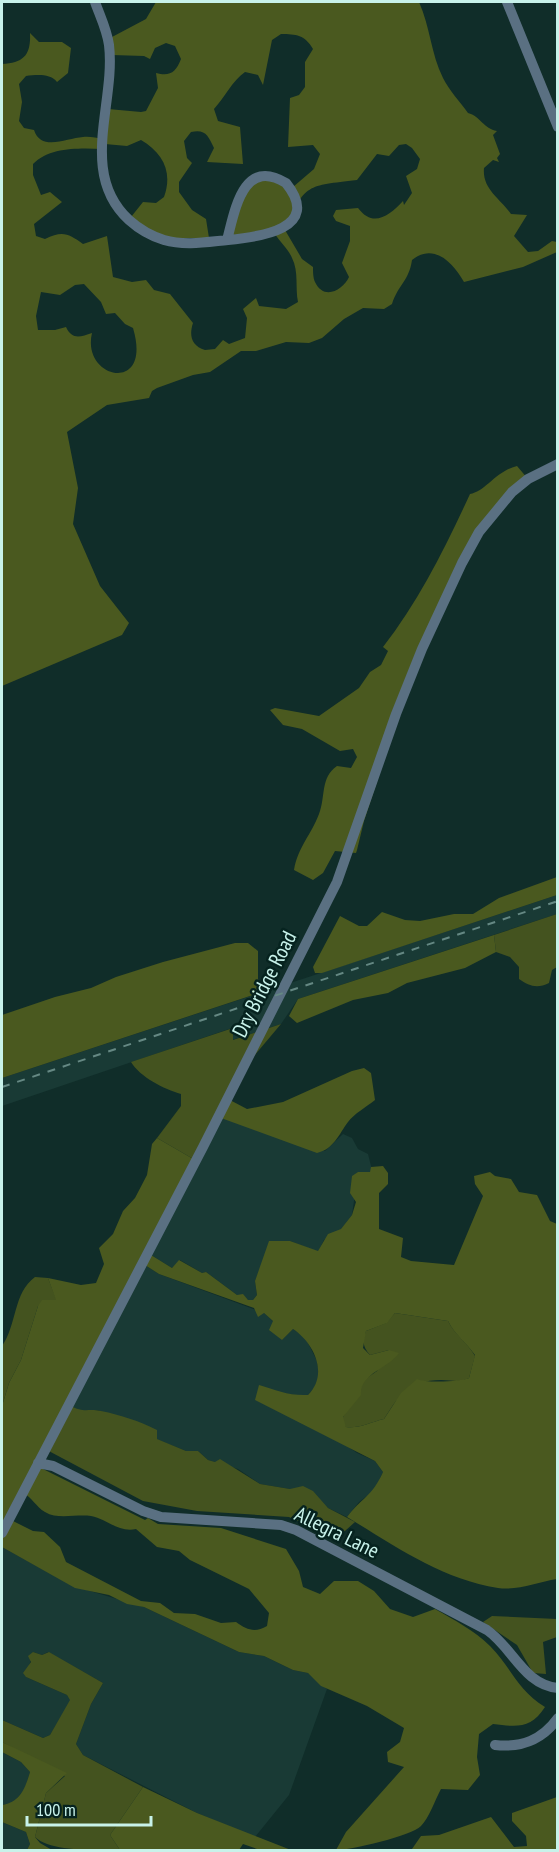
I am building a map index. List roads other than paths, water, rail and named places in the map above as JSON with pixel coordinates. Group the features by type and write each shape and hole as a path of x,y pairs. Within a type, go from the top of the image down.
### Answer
{"street":[{"path":"95,2 108,44 101,155 103,176 110,196 129,221 155,237 186,243 227,240 268,235 285,227 296,210 296,200 286,183 268,176 249,182 240,197 227,240"},
{"path":"507,2 558,127"},
{"name":"Dry Bridge Road","path":"2,1533 337,882 396,714 422,649 462,563 479,532 512,492 528,479 558,464"},
{"name":"Allegra Lane","path":"38,1463 52,1466 143,1511 161,1517 281,1526 296,1530 488,1630 502,1641 534,1680 547,1687 558,1688"},
{"path":"495,1745 525,1745 541,1736 558,1718"}],"railway":[{"path":"2,1087 558,901"}]}
